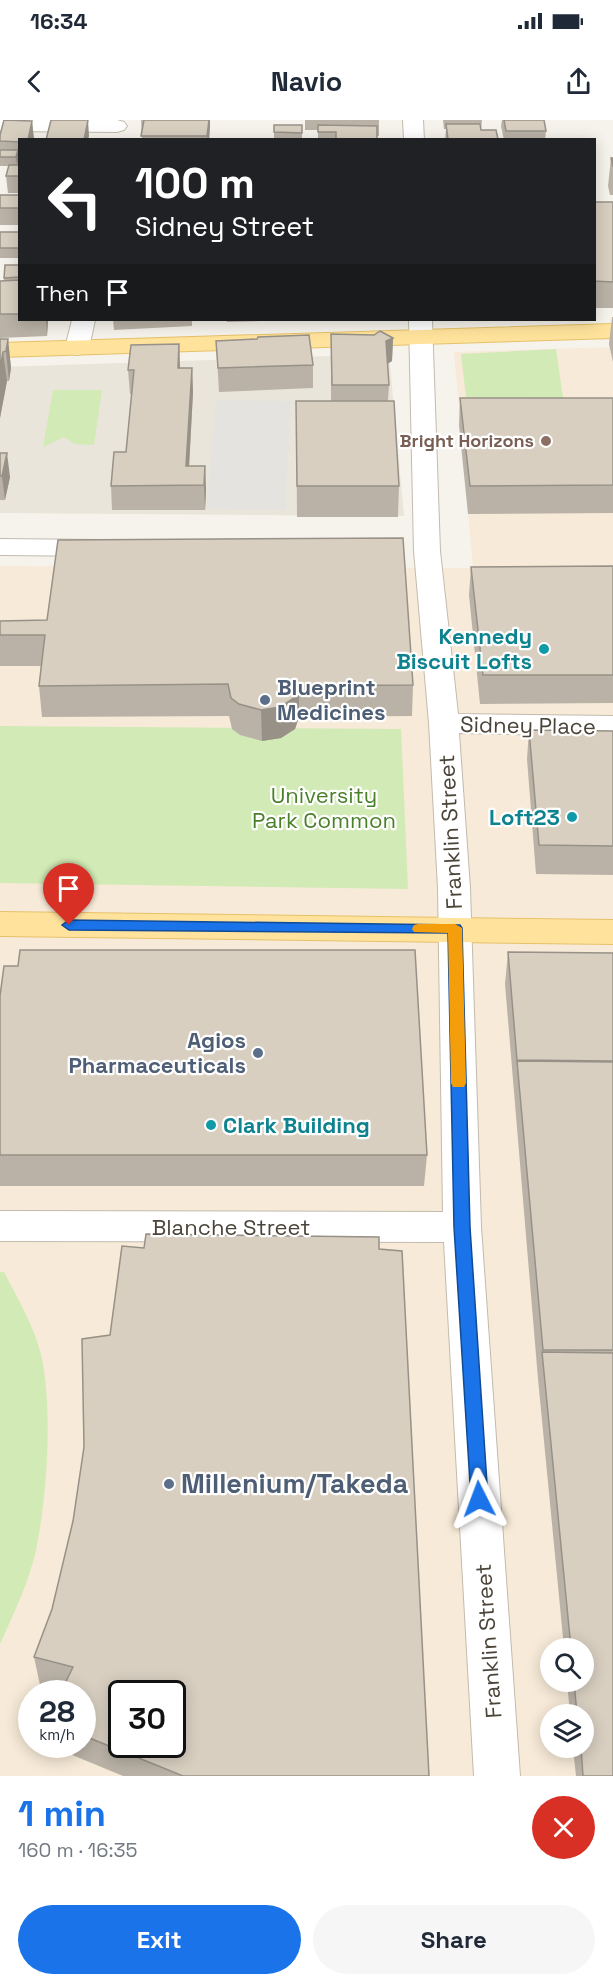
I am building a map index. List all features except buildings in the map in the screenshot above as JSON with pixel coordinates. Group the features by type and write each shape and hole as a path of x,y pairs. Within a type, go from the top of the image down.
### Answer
{"main road":[{"path":"0,350 77,348 420,329 613,331"},
{"path":"0,924 455,928 500,932 613,932"}],"street":[{"path":"413,120 414,138"},
{"path":"0,125 117,129"},
{"path":"77,348 83,321"},
{"name":"Franklin Street","path":"420,329 427,551 444,723 455,928 462,1227 497,1776"},
{"path":"0,547 126,548"},
{"path":"399,551 427,551"},
{"name":"Sidney Place","path":"444,723 613,726"},
{"name":"Blanche Street","path":"0,1226 462,1227"}],"shaded area":[{"path":"613,347 613,1776 0,1776 0,566 473,568 454,352"},
{"path":"389,354 404,516 0,513 0,367"},
{"path":"216,400 291,401 285,510 206,509"}],"green space":[{"path":"556,349 563,398 466,397 461,354"},
{"path":"53,390 102,390 94,445 75,444 64,437 43,447"},
{"name":"University Park Common","path":"0,726 401,729 408,889 0,883"},
{"path":"0,1272 4,1272 21,1305 40,1352 46,1385 48,1432 43,1506 36,1550 25,1586 0,1644"}],"slow traffic":[{"path":"418,929 455,928 459,1083"}],"place":[{"name":"Bright Horizons","path":"546,441"},
{"name":"Kennedy Biscuit Lofts","path":"544,649"},
{"name":"Blueprint Medicines","path":"265,700"},
{"name":"Loft23","path":"572,817"},
{"name":"Agios Pharmaceuticals","path":"258,1053"},
{"name":"Clark Building","path":"211,1125"},
{"name":"Millenium/Takeda","path":"169,1484"}],"route":[{"path":"69,925 455,928 462,1227 479,1499"}]}
